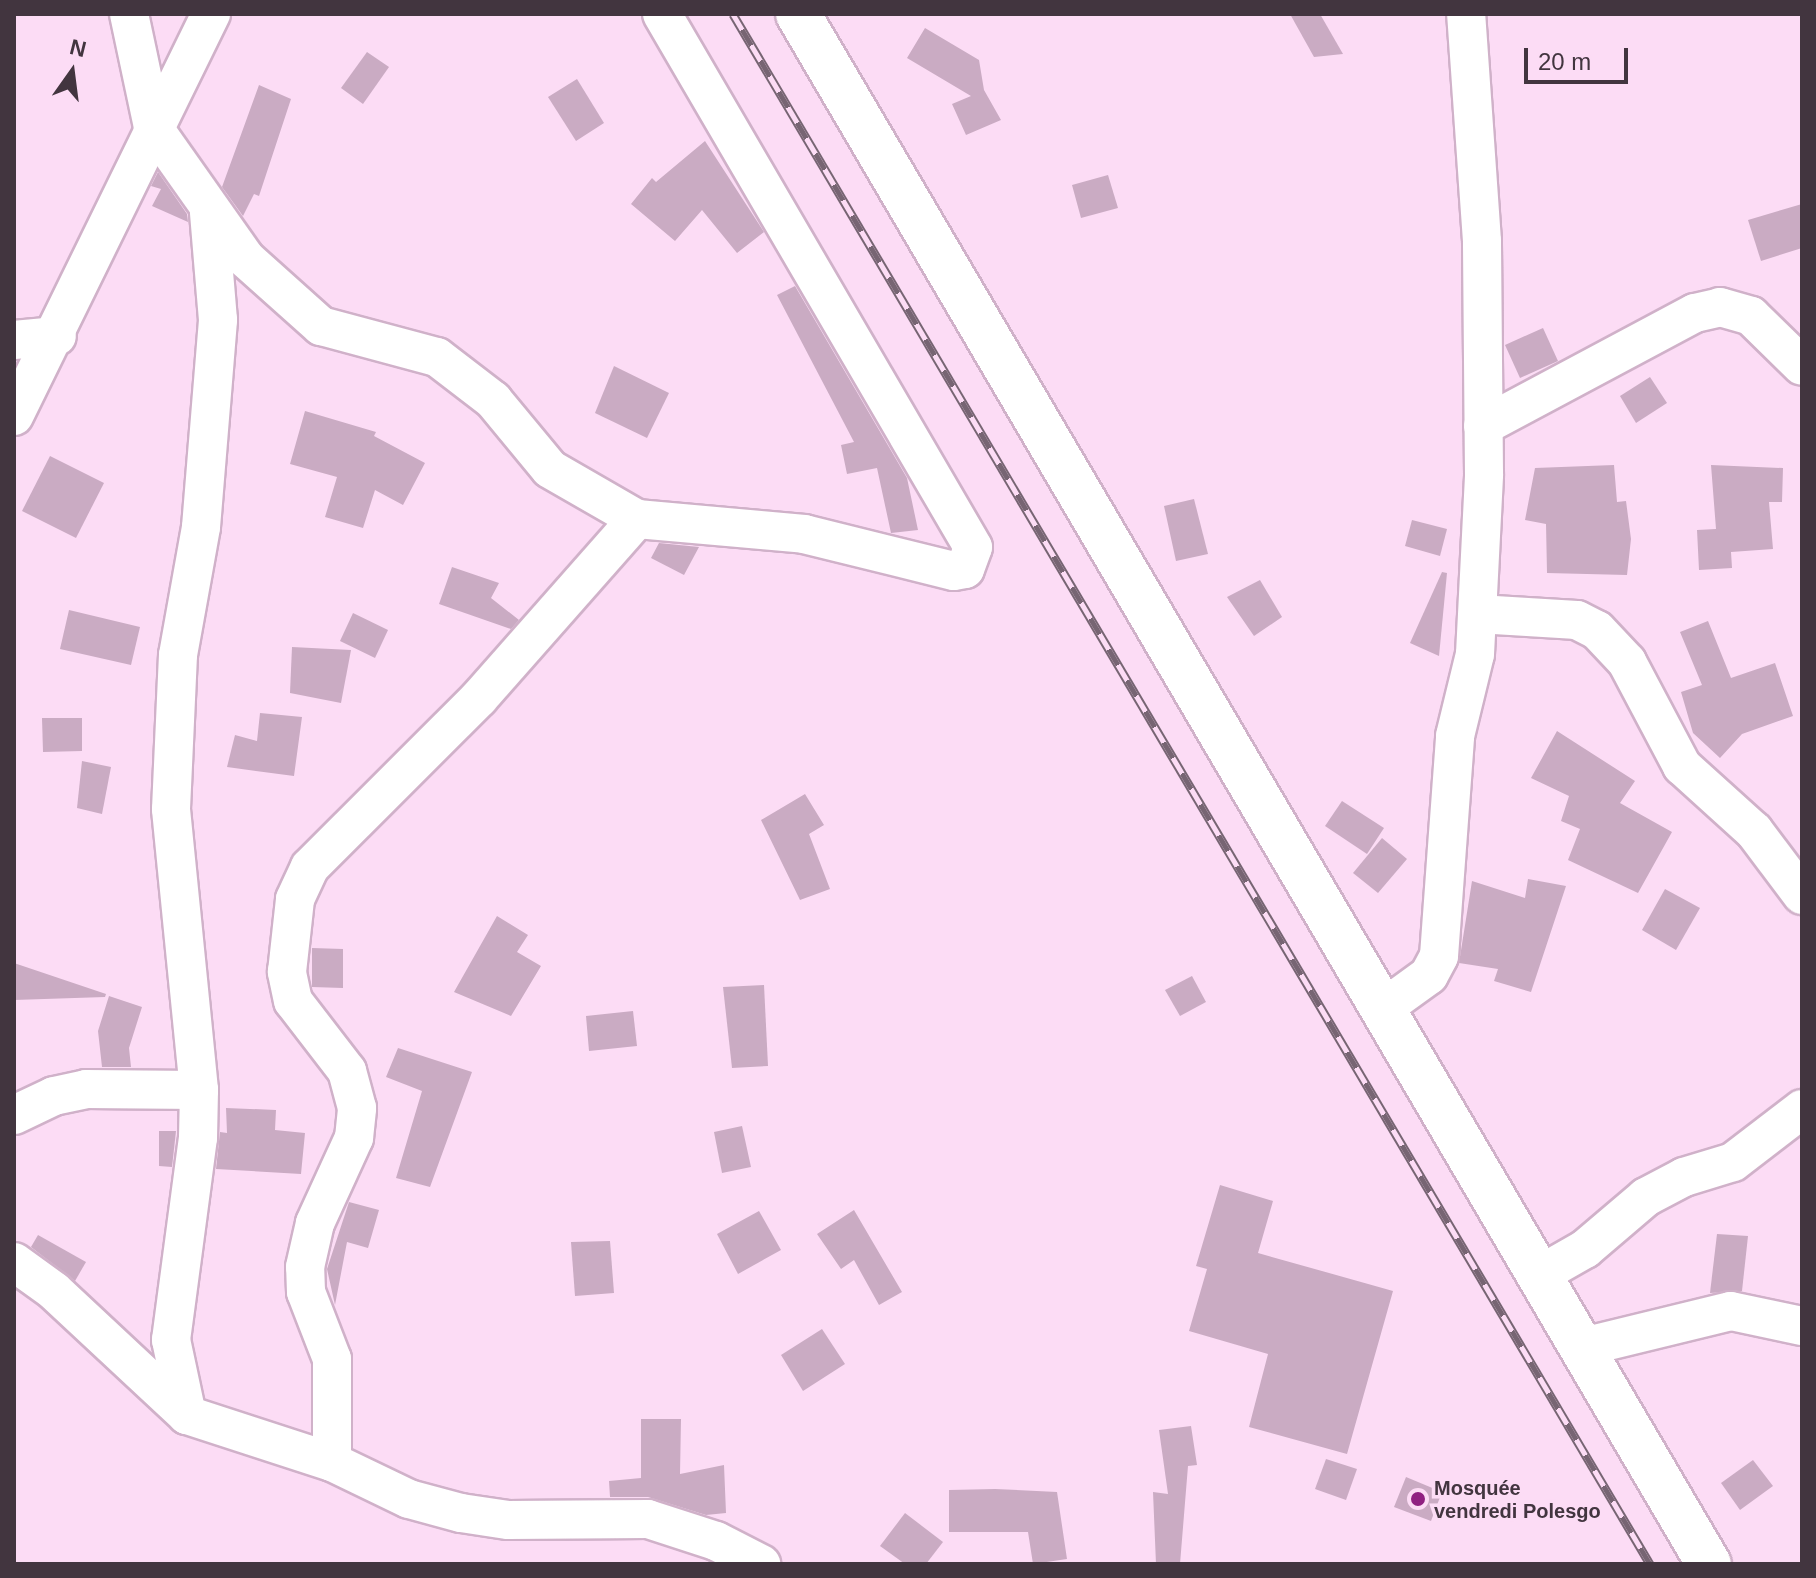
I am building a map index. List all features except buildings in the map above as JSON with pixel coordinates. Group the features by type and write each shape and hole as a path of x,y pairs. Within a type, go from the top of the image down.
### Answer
{"street":[{"path":"129,14 153,127 209,212 246,259 321,326 437,357 493,400 550,469 637,519 804,534 954,571 965,569 973,559 973,547 662,14"},
{"path":"14,416 57,336 153,127 211,14"},
{"path":"1385,1007 1429,975 1439,956 1455,736 1475,654 1483,426 1482,241 1466,14"},
{"path":"800,15 1385,1007 1709,1564"},
{"path":"187,1415 171,1340 198,1138 199,1090 171,809 178,655 201,527 218,320 209,212"},
{"path":"1483,426 1695,313 1720,307 1751,316 1802,366"},
{"path":"14,340 57,336"},
{"path":"332,1462 332,1359 306,1292 305,1267 315,1223 354,1138 357,1108 347,1071 293,1001 287,972 295,899 310,867 479,698 637,519"},
{"path":"1478,614 1577,620 1597,630 1627,662 1682,766 1754,831 1802,895"},
{"path":"14,1115 54,1096 86,1089 199,1090"},
{"path":"1541,1274 1585,1249 1646,1197 1684,1177 1733,1162 1802,1109"},
{"path":"14,1262 54,1291 187,1415 332,1462 409,1499 461,1513 508,1520 648,1519 716,1541 761,1564"},
{"path":"1583,1347 1731,1311 1802,1326"}],"railway":[{"path":"733,14 1650,1564"}],"place":[{"name":"Mosquée vendredi Polesgo","path":"1418,1499"}]}
